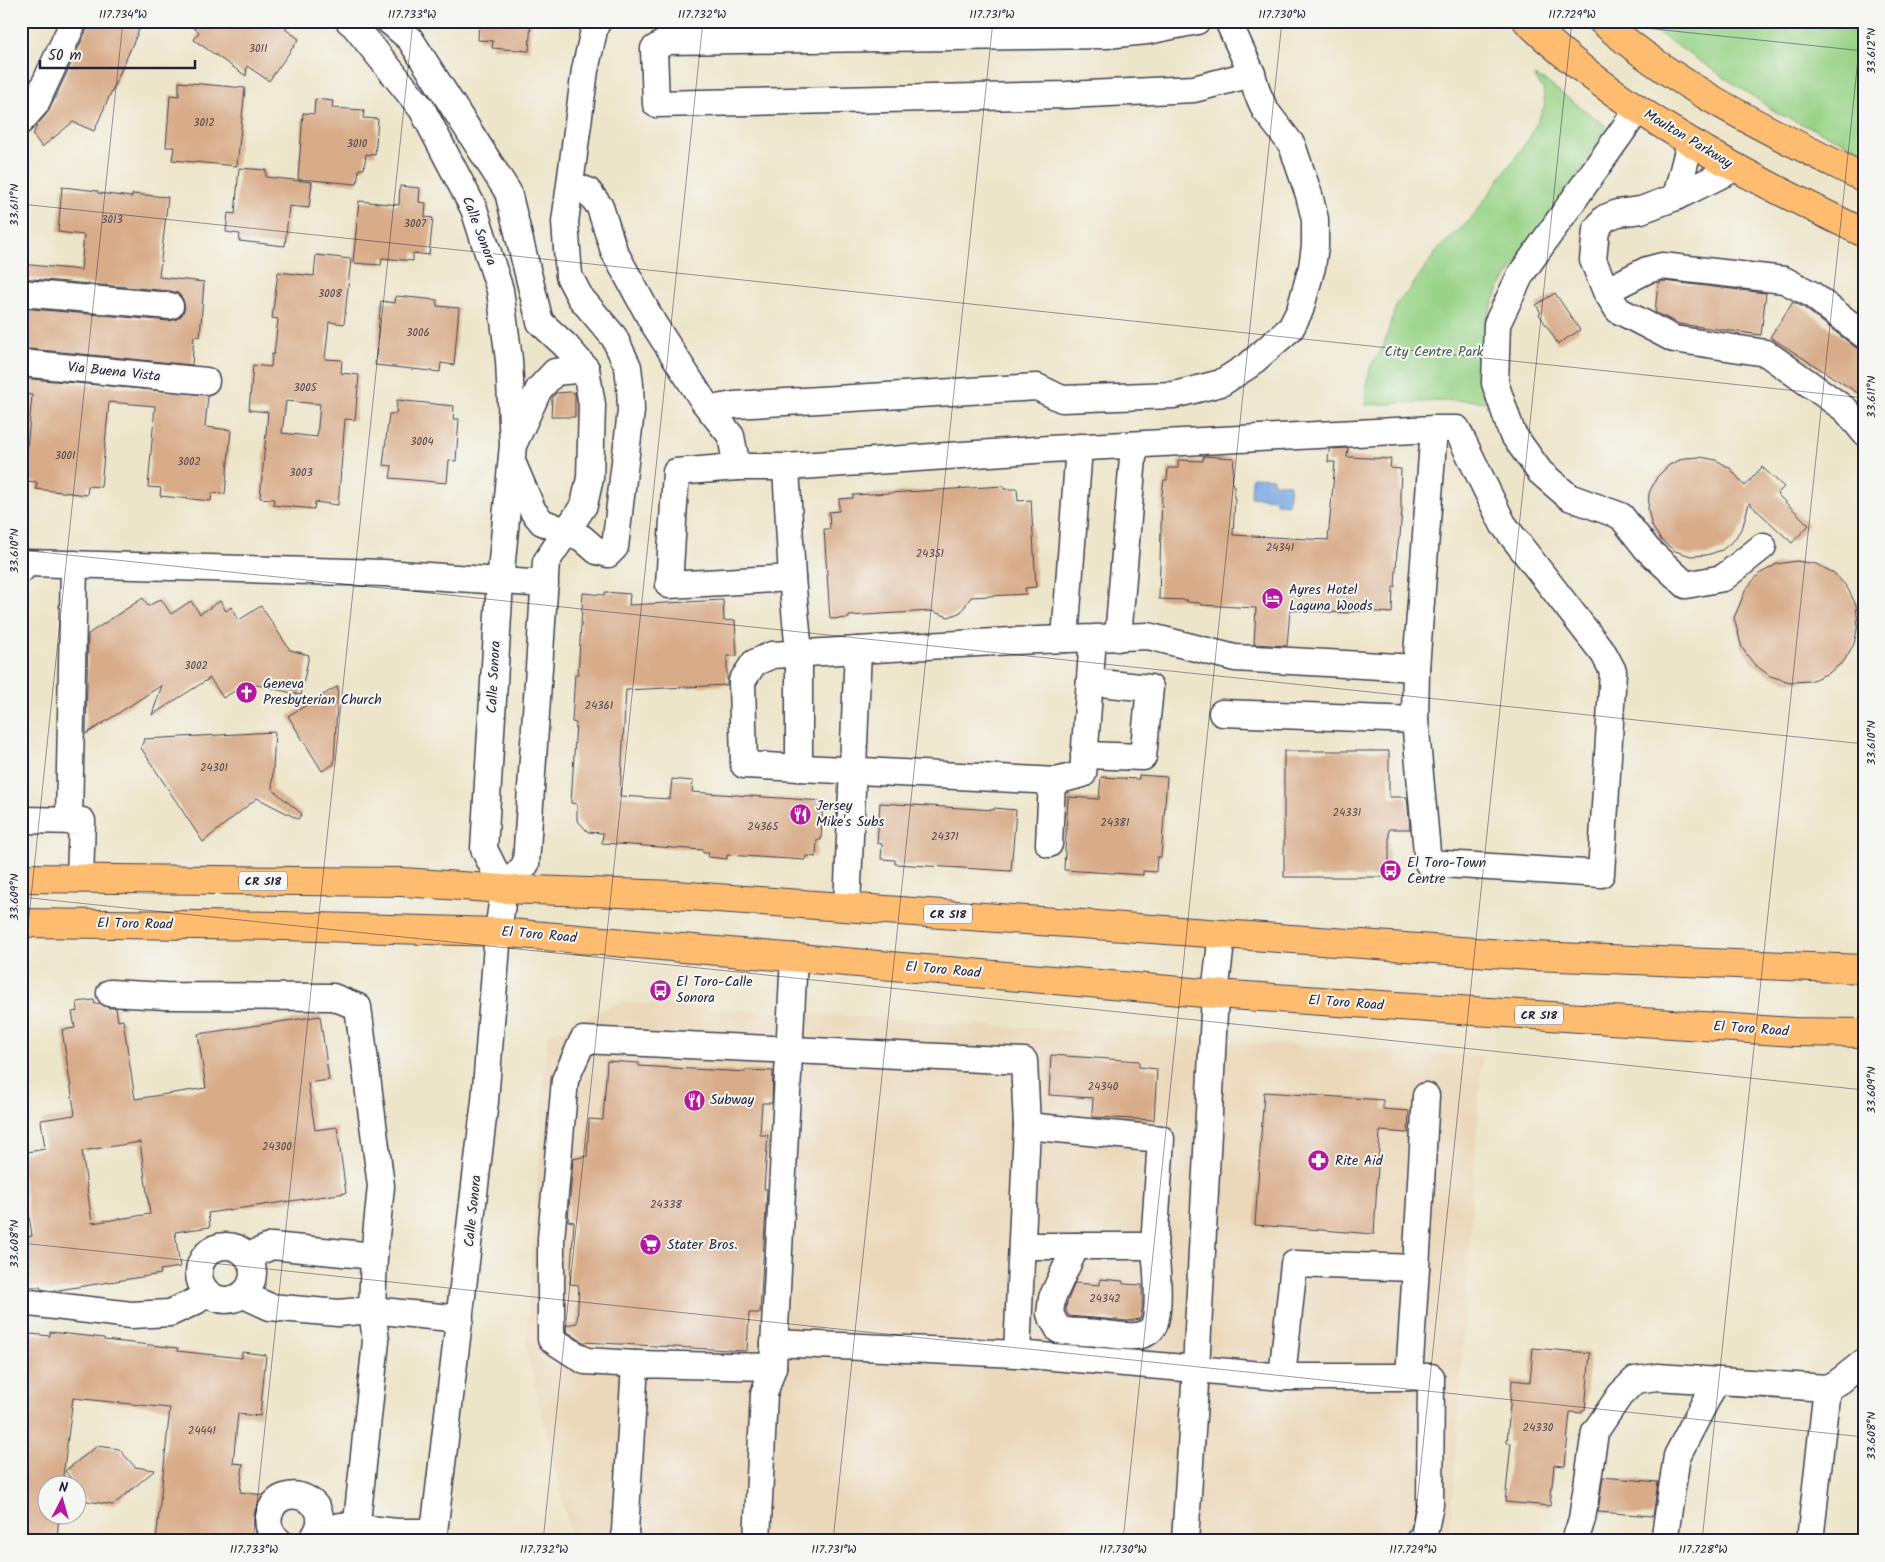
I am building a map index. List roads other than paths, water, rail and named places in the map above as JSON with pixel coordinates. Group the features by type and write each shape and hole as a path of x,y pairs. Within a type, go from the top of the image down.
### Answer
{"main road":[{"name":"Moulton Parkway","path":"1527,21 1554,47 1638,109 1690,143 1735,168 1864,233"},
{"path":"1602,21 1618,35 1676,77 1741,116 1864,178"},
{"name":"CR S18","path":"21,878 402,882 504,889 675,895 1532,956 1864,968"},
{"name":"El Toro Road","path":"21,923 282,926 498,932 1215,994 1794,1032 1864,1033"}],"street":[{"path":"21,121 35,105 74,21"},
{"name":"Calle Sonora","path":"349,21 422,109 474,209 500,290 509,360 512,453 500,582 484,849 504,889 498,932 485,1101 434,1538"},
{"path":"389,21 410,39 508,192 540,322 566,346 586,369 592,405 590,478 584,505 546,562 526,864 504,889"},
{"path":"598,21 595,26 585,70 571,185 588,190 600,207 614,251 653,323 710,409 731,436 737,467"},
{"path":"1197,21 1153,26 1106,35 1066,29 954,29 667,41 654,49 656,104 1067,95 1194,89 1252,74"},
{"path":"710,409 734,405 1037,387 1062,399 1174,395 1221,383 1242,370 1269,349 1291,328 1300,310 1308,288 1315,246 1315,219 1292,145 1265,110 1252,74 1228,21"},
{"path":"1638,109 1521,274 1497,324 1495,383 1512,433 1540,472 1570,497 1621,516 1647,549 1686,585 1723,578 1762,546"},
{"path":"1676,198 1690,143"},
{"path":"1735,168 1676,198 1641,210 1605,218 1596,230 1593,260 1606,290 1618,310 1674,339 1766,353 1846,410 1864,432"},
{"name":"Calle Sonora","path":"571,185 565,222 569,276 580,297 614,336 628,368 630,385 631,411 616,547 608,554 597,551 582,538 542,522 533,511 512,453 539,389 555,372 586,369"},
{"path":"1606,290 1647,270 1662,266 1784,280 1811,294 1864,334"},
{"path":"21,293 170,306"},
{"name":"Via Buena Vista","path":"21,363 206,381"},
{"path":"792,578 670,585 676,472 1402,429 1434,429 1457,429 1503,524 1604,654 1613,670 1600,874 1428,863 1415,720 1416,668 1434,429"},
{"path":"1134,445 1106,638 1090,682 1082,774 1052,780 744,765 742,681 754,663 772,655 1064,639 1106,638 1148,636 1235,658 1416,668"},
{"path":"1064,639 1079,448"},
{"path":"786,466 792,578 799,653 799,768"},
{"path":"21,570 27,563 74,564 384,573 545,584"},
{"path":"69,821 74,564"},
{"path":"846,907 858,650"},
{"path":"1084,755 1143,757 1150,688 1090,682"},
{"path":"1222,713 1415,720"},
{"path":"1049,844 1052,780"},
{"path":"21,820 82,821 80,878"},
{"path":"1185,1541 1196,1369 1215,994 1222,934"},
{"path":"757,1541 764,1394 774,1355 794,957"},
{"path":"110,993 165,996 334,997 358,1008 381,1186 374,1256 372,1310 376,1341 355,1534"},
{"path":"1018,1354 1027,1126 1024,1061 583,1040 565,1080 551,1239 550,1339 585,1361 634,1364 774,1355 1018,1354 1282,1377 1431,1377 1430,1505 1423,1539 1418,1541"},
{"path":"1409,1377 1426,1096"},
{"path":"1027,1126 1161,1139 1154,1246 1157,1271 1156,1319 1152,1329 1142,1335 1090,1332 1071,1333 1058,1330 1050,1314 1052,1298 1076,1246"},
{"path":"229,1245 240,1249 248,1256 253,1265 254,1276 251,1286 244,1295 234,1300 223,1300 213,1297 205,1291 200,1281 199,1270 202,1260 209,1252 218,1247 229,1245"},
{"path":"248,1256 272,1246 374,1256"},
{"path":"1023,1246 1154,1246"},
{"path":"1282,1377 1294,1264 1416,1268"},
{"path":"21,1302 131,1316 170,1313 196,1301 205,1291"},
{"path":"244,1295 270,1307 338,1313 372,1310 460,1319"},
{"path":"1575,1541 1582,1519 1595,1432 1620,1395 1635,1380 1657,1378 1827,1388 1840,1381 1864,1362"},
{"path":"626,1541 634,1364"},
{"path":"1664,1541 1677,1456 1716,1381"},
{"path":"1810,1541 1827,1388"},
{"path":"278,1541 269,1528 268,1518 278,1500 287,1496 302,1496 315,1504 320,1514 316,1532 355,1534 397,1532 434,1538"}],"water":[{"path":"1252,477 1273,478 1273,483 1290,484 1288,504 1276,503 1275,499 1251,497"}],"place":[{"name":"Ayres Hotel Laguna Woods","path":"1273,598"},
{"name":"Geneva Presbyterian Church","path":"247,692"},
{"name":"Jersey Mike's Subs","path":"800,814"},
{"name":"El Toro-Town Centre","path":"1391,871"},
{"name":"El Toro-Calle Sonora","path":"660,990"},
{"name":"Subway","path":"694,1100"},
{"name":"Rite Aid","path":"1319,1161"},
{"name":"Stater Bros.","path":"651,1245"}],"park label":[{"name":"City Centre Park","path":"1434,352"}]}
